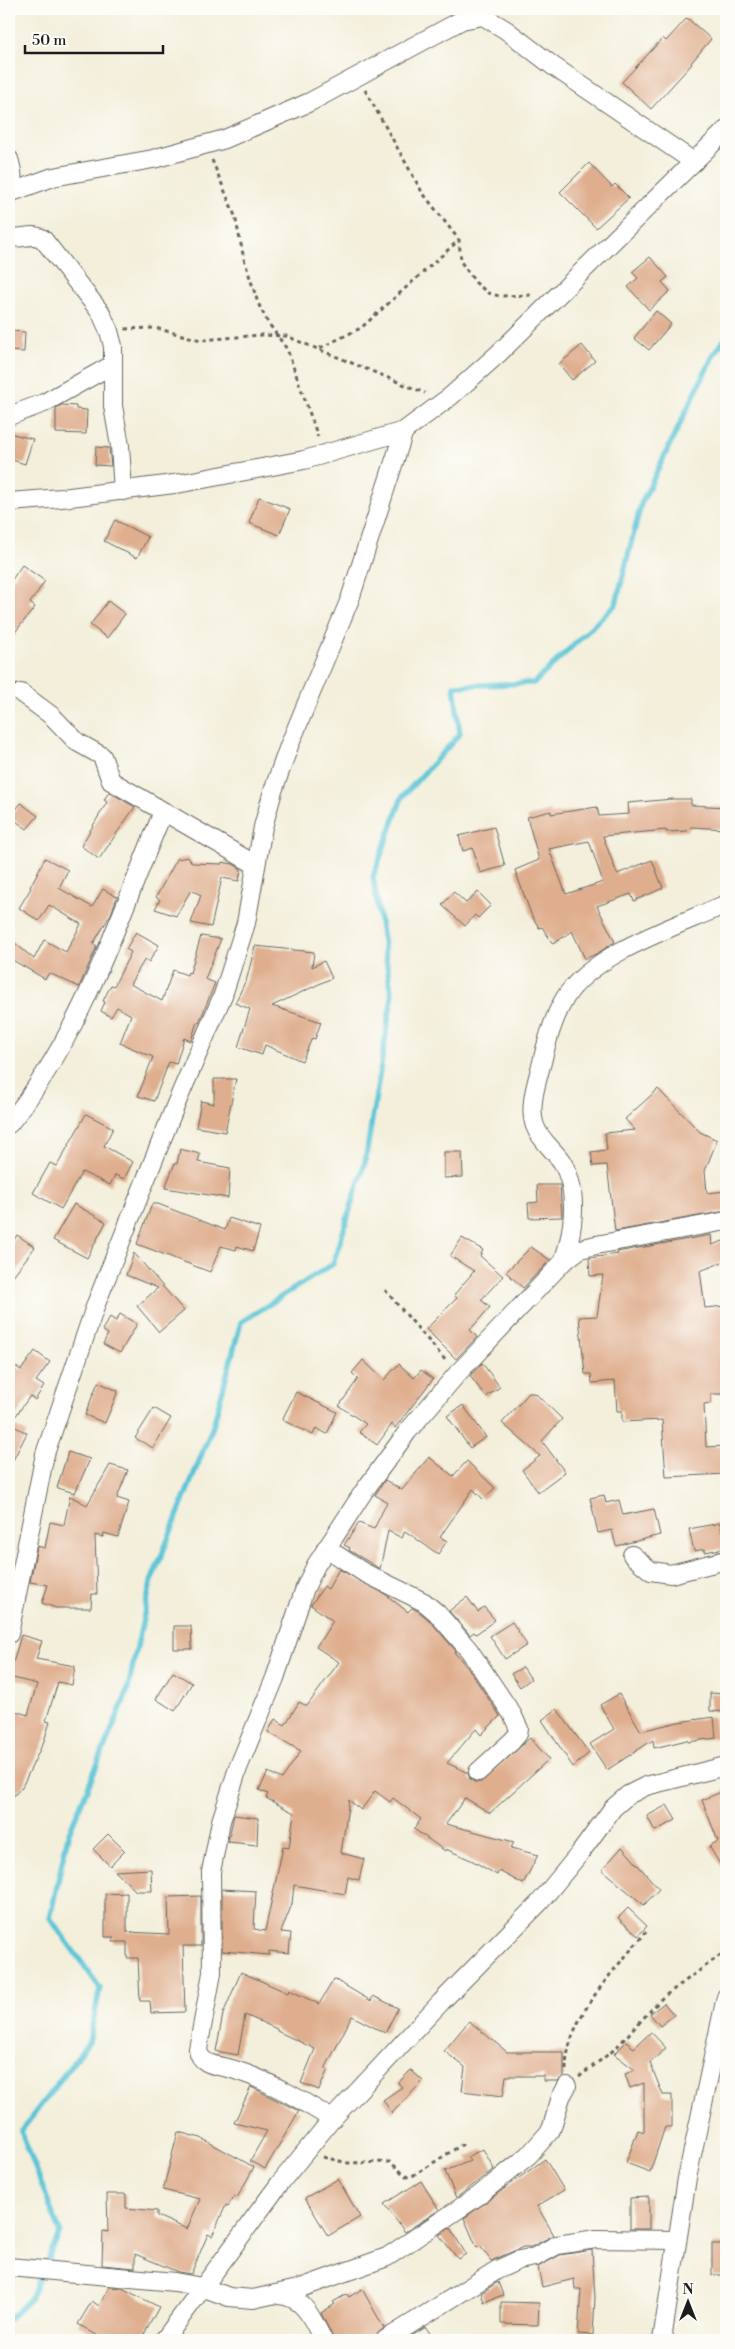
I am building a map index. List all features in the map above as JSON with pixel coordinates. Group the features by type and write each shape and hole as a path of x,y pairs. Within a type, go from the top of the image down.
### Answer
{"street":[{"path":"9,158 10,185 152,159 206,145 264,124 310,102 462,20 481,13 553,66 694,162"},
{"path":"9,502 123,491 182,483 323,455 404,431 444,402 498,354 726,130"},
{"path":"9,237 20,238 30,234 44,239 101,313 113,346 113,406 120,446 123,491"},
{"path":"9,416 44,402 112,365"},
{"path":"9,1634 45,1454 53,1427 96,1304 176,1104 223,995 246,923 272,791 288,746 350,599 404,431"},
{"path":"21,693 52,716 77,742 102,756 110,782 256,865"},
{"path":"9,1124 42,1080 68,1034 98,971 162,812"},
{"path":"563,1262 571,1228 570,1180 561,1162 536,1128 533,1106 545,1050 555,1016 566,997 581,978 599,964 726,904"},
{"path":"332,2119 270,2082 205,2062 200,2058 198,2049 212,1973 211,1872 220,1821 238,1768 275,1678 306,1588 326,1548 408,1431 458,1373 563,1262 580,1249 596,1244 726,1221"},
{"path":"326,1548 371,1577 424,1602 437,1613 469,1650 512,1714 519,1728 518,1734 512,1741 478,1772"},
{"path":"632,1555 652,1570 671,1574 726,1560"},
{"path":"164,2340 306,2150 332,2119 441,2002 540,1902 580,1853 613,1808 628,1795 646,1786 726,1766"},
{"path":"662,2340 687,2178 726,1997"},
{"path":"9,2267 175,2282 202,2287 219,2295 243,2300 278,2295 387,2257 478,2196 529,2154 545,2138 551,2130 561,2097 567,2086"},
{"path":"385,2340 497,2270 519,2260 535,2257 557,2245 596,2239 676,2240"},
{"path":"278,2295 289,2296 298,2300 315,2324 323,2340"}],"path":[{"path":"358,76 414,180 459,240 464,268 476,283 488,293 510,296 563,292"},
{"path":"206,145 235,216 244,259 258,304 267,321 287,349 297,373 323,455"},
{"path":"319,349 361,328 459,240"},
{"path":"109,331 155,328 201,340 278,335 319,349 444,402"},
{"path":"385,1290 458,1373"},
{"path":"567,2086 567,2050 584,2008 646,1932"},
{"path":"567,2086 615,2049 662,1998 726,1951"},
{"path":"306,2150 338,2162 390,2162 407,2177 414,2175 463,2144"}],"building":[{"path":"687,18 711,39 692,64 651,109 622,82 663,38 666,41"},
{"path":"589,163 612,187 615,184 629,198 596,228 560,192"},
{"path":"650,257 668,277 662,282 670,291 649,310 628,287 638,278 632,272"},
{"path":"656,311 671,324 649,350 634,338"},
{"path":"12,331 25,332 24,352 10,351"},
{"path":"582,345 595,361 572,380 559,364"},
{"path":"62,405 76,406 76,409 87,410 86,434 56,433 56,408"},
{"path":"9,433 33,439 25,464 9,459"},
{"path":"96,447 109,448 111,466 95,465"},
{"path":"259,497 290,509 279,535 249,523"},
{"path":"115,520 148,537 137,558 104,541"},
{"path":"22,565 45,581 30,603 35,607 9,640 9,584"},
{"path":"108,601 125,614 107,638 90,625"},
{"path":"109,792 135,807 99,859 81,846 107,802 104,800"},
{"path":"691,799 691,805 726,807 725,829 691,827 687,831 666,832 666,830 603,836 617,874 652,860 663,888 634,901 631,894 597,906 615,942 585,959 572,931 553,944 542,927 539,928 531,914 515,870 539,860 527,817 551,811 551,814 597,807 599,816 629,814 628,803","holes":["589,841 603,882 566,894 549,849"]},
{"path":"21,803 38,816 27,829 10,817"},
{"path":"494,827 505,866 480,873 473,848 463,851 459,836"},
{"path":"188,857 192,863 222,864 222,862 233,864 241,869 239,881 222,878 211,927 191,923 201,895 191,890 176,916 155,909 160,900 156,897 177,859"},
{"path":"45,858 68,870 59,888 92,907 103,889 117,897 111,914 93,944 97,946 79,987 49,973 45,979 9,958 9,938 34,959 44,940 66,952 81,924 49,905 39,921 19,908"},
{"path":"454,892 466,903 478,892 491,905 478,918 475,915 465,926 442,905"},
{"path":"136,932 159,945 149,962 145,959 130,984 162,1001 173,970 187,975 188,972 190,973 201,936 221,939 205,979 215,983 199,1023 197,1022 191,1041 184,1038 176,1064 169,1062 154,1101 138,1096 153,1057 120,1043 131,1015 117,1007 111,1017 101,1011 105,1002 103,1001 111,985 114,986 131,952 126,949"},
{"path":"255,946 314,952 312,967 324,961 332,978 272,1006 321,1022 315,1039 312,1038 302,1061 265,1045 262,1055 238,1047 250,1009 235,1003 247,978"},
{"path":"214,1079 236,1079 225,1132 196,1127 201,1101 214,1104"},
{"path":"658,1089 700,1132 717,1140 705,1171 707,1193 726,1191 726,1211 615,1231 607,1165 593,1166 591,1152 607,1150 605,1133 635,1130 625,1119"},
{"path":"86,1114 113,1128 104,1146 133,1162 124,1179 115,1175 110,1185 82,1172 61,1209 33,1193 50,1163 57,1166"},
{"path":"180,1149 200,1154 198,1162 230,1168 228,1198 165,1188 175,1163 177,1164"},
{"path":"444,1152 462,1152 463,1177 444,1178"},
{"path":"537,1185 560,1185 562,1217 529,1218 528,1203 538,1202"},
{"path":"74,1204 106,1222 87,1258 53,1240"},
{"path":"152,1204 158,1204 225,1230 229,1218 260,1228 253,1251 237,1246 236,1250 221,1246 210,1272 137,1244"},
{"path":"17,1235 35,1247 9,1281 9,1248"},
{"path":"711,1235 712,1245 726,1240 726,1261 700,1271 705,1308 726,1306 726,1394 711,1394 711,1403 704,1404 706,1447 726,1446 726,1474 666,1477 662,1420 622,1422 622,1411 617,1411 615,1381 592,1383 591,1374 585,1374 579,1317 597,1316 603,1275 590,1276 589,1258"},
{"path":"462,1238 483,1250 480,1256 503,1276 481,1300 490,1307 470,1330 477,1337 456,1359 426,1329 457,1298 454,1295 474,1271 450,1256"},
{"path":"531,1247 550,1260 523,1288 506,1272"},
{"path":"134,1253 184,1311 159,1332 137,1306 158,1288 126,1275"},
{"path":"120,1314 137,1324 120,1353 103,1344 108,1334 102,1330 110,1317 116,1321"},
{"path":"35,1351 50,1362 36,1381 44,1386 35,1400 30,1396 10,1424 27,1433 9,1468 9,1362 21,1370"},
{"path":"363,1360 384,1380 399,1364 414,1378 421,1370 433,1379 395,1428 392,1424 377,1445 359,1432 366,1424 339,1406 358,1379 352,1373"},
{"path":"482,1363 500,1387 486,1397 470,1376"},
{"path":"98,1382 118,1391 105,1423 85,1415"},
{"path":"296,1392 337,1412 327,1434 316,1428 313,1435 282,1420"},
{"path":"529,1393 535,1393 562,1419 542,1441 565,1472 538,1492 522,1470 540,1456 502,1423"},
{"path":"463,1405 486,1437 470,1448 447,1416"},
{"path":"154,1408 171,1418 153,1448 135,1438"},
{"path":"68,1452 90,1459 75,1493 57,1488"},
{"path":"429,1457 453,1476 467,1461 495,1488 483,1499 473,1489 440,1537 447,1541 438,1554 405,1531 402,1538 388,1531 380,1569 349,1550 350,1548 344,1545 359,1523 374,1529 387,1502 375,1495 385,1480 402,1490"},
{"path":"110,1465 128,1470 117,1498 129,1502 118,1537 104,1533 103,1537 95,1535 97,1594 92,1594 91,1608 56,1608 42,1603 48,1585 30,1582 37,1546 45,1548 50,1522 64,1525 70,1496 87,1505"},
{"path":"604,1495 606,1503 619,1500 623,1515 654,1509 660,1535 616,1546 612,1530 598,1533 590,1498"},
{"path":"720,1523 722,1532 726,1532 726,1548 705,1552 705,1549 694,1551 689,1529"},
{"path":"339,1569 385,1594 408,1612 412,1608 430,1621 456,1651 454,1652 468,1668 500,1716 481,1735 476,1729 447,1763 468,1773 470,1779 474,1782 481,1782 530,1738 549,1759 490,1813 465,1798 446,1824 514,1842 511,1848 538,1855 523,1884 499,1871 497,1875 473,1861 446,1849 445,1851 414,1829 421,1819 393,1798 390,1802 375,1791 361,1810 349,1800 341,1853 364,1859 359,1880 348,1877 345,1894 294,1885 292,1904 281,1932 291,1933 289,1953 269,1951 269,1955 222,1951 222,1889 256,1891 254,1929 265,1931 283,1847 289,1848 294,1813 266,1798 268,1794 259,1790 268,1772 282,1779 301,1751 268,1732 275,1719 285,1725 299,1702 307,1706 339,1662 316,1647 333,1621 311,1605 324,1586 328,1589"},
{"path":"467,1597 478,1612 484,1607 495,1620 476,1634 474,1632 470,1635 449,1611"},
{"path":"512,1622 527,1645 505,1659 490,1636"},
{"path":"174,1626 191,1626 192,1649 174,1649"},
{"path":"21,1635 42,1641 36,1659 75,1666 72,1685 58,1682 46,1721 50,1722 44,1741 22,1787 9,1801 9,1709 28,1715 37,1684 9,1677"},
{"path":"523,1667 531,1679 520,1687 511,1674"},
{"path":"173,1672 192,1683 175,1711 156,1699"},
{"path":"710,1693 726,1694 726,1712 710,1711"},
{"path":"619,1694 641,1731 678,1722 714,1717 716,1738 688,1742 687,1740 654,1748 653,1740 607,1770 590,1744 614,1729 600,1705"},
{"path":"557,1709 589,1753 573,1767 542,1720"},
{"path":"726,1790 726,1874 709,1846 718,1841 702,1800"},
{"path":"667,1805 676,1820 655,1831 647,1816"},
{"path":"234,1815 258,1818 257,1845 228,1842"},
{"path":"108,1834 125,1851 110,1866 93,1849"},
{"path":"622,1847 659,1889 644,1905 602,1870"},
{"path":"151,1869 152,1891 136,1891 115,1871"},
{"path":"127,1893 127,1932 169,1934 168,1897 201,1896 201,1946 183,1946 185,2012 151,2013 150,2001 140,2001 138,1958 127,1958 127,1942 113,1942 113,1937 105,1937 105,1894"},
{"path":"628,1908 647,1926 638,1936 618,1918"},
{"path":"241,1972 288,1993 289,1990 319,2004 334,1979 371,2001 373,1996 398,2008 385,2033 352,2016 325,2069 328,2069 319,2090 301,2083 315,2049 245,2015 238,2055 216,2051 223,2014"},
{"path":"664,2003 674,2015 660,2026 650,2014"},
{"path":"469,2021 507,2052 564,2052 564,2076 558,2081 544,2081 544,2076 506,2076 503,2096 462,2091 465,2067 444,2051"},
{"path":"651,2032 666,2048 650,2063 663,2095 672,2095 672,2127 665,2127 650,2172 626,2163 638,2130 644,2132 644,2083 630,2088 625,2074 635,2070 614,2054 626,2042 634,2048"},
{"path":"411,2070 423,2081 392,2113 383,2100 402,2087 398,2083"},
{"path":"251,2087 299,2111 265,2169 250,2161 267,2131 234,2123"},
{"path":"178,2132 201,2138 254,2167 237,2198 234,2196 228,2206 226,2205 212,2236 208,2234 191,2274 178,2272 135,2254 135,2268 102,2265 103,2231 108,2232 107,2194 126,2194 126,2208 157,2211 157,2216 187,2229 200,2199 163,2190"},
{"path":"483,2149 494,2169 456,2198 445,2171 470,2161 467,2157"},
{"path":"545,2159 564,2190 537,2206 554,2235 531,2247 523,2247 491,2261 480,2246 477,2248 464,2218"},
{"path":"338,2179 360,2217 328,2236 305,2198"},
{"path":"421,2181 439,2210 405,2232 384,2204"},
{"path":"649,2197 649,2229 630,2229 630,2198"},
{"path":"450,2228 466,2254 458,2259 439,2235"},
{"path":"712,2244 726,2244 726,2275 712,2275"},
{"path":"592,2250 595,2297 593,2335 578,2334 581,2289 575,2289 574,2279 542,2287 538,2267 560,2255"},
{"path":"498,2282 503,2295 484,2302 481,2293"},
{"path":"109,2287 122,2288 159,2307 141,2340 105,2340 78,2324 92,2301 99,2306"},
{"path":"362,2289 384,2328 376,2335 374,2340 334,2340 321,2313 335,2304 333,2302 347,2294 349,2297"},
{"path":"501,2302 539,2303 538,2325 501,2324"},
{"path":"426,2327 434,2340 405,2340"}],"waterway":[{"path":"9,2319 30,2299 60,2232 21,2131 89,2042 100,1988 50,1918 68,1835 127,1693 151,1582 213,1426 241,1322 333,1264 365,1162 392,997 373,877 402,797 460,734 454,686 534,683 616,604 641,504 714,354 726,338"}]}
